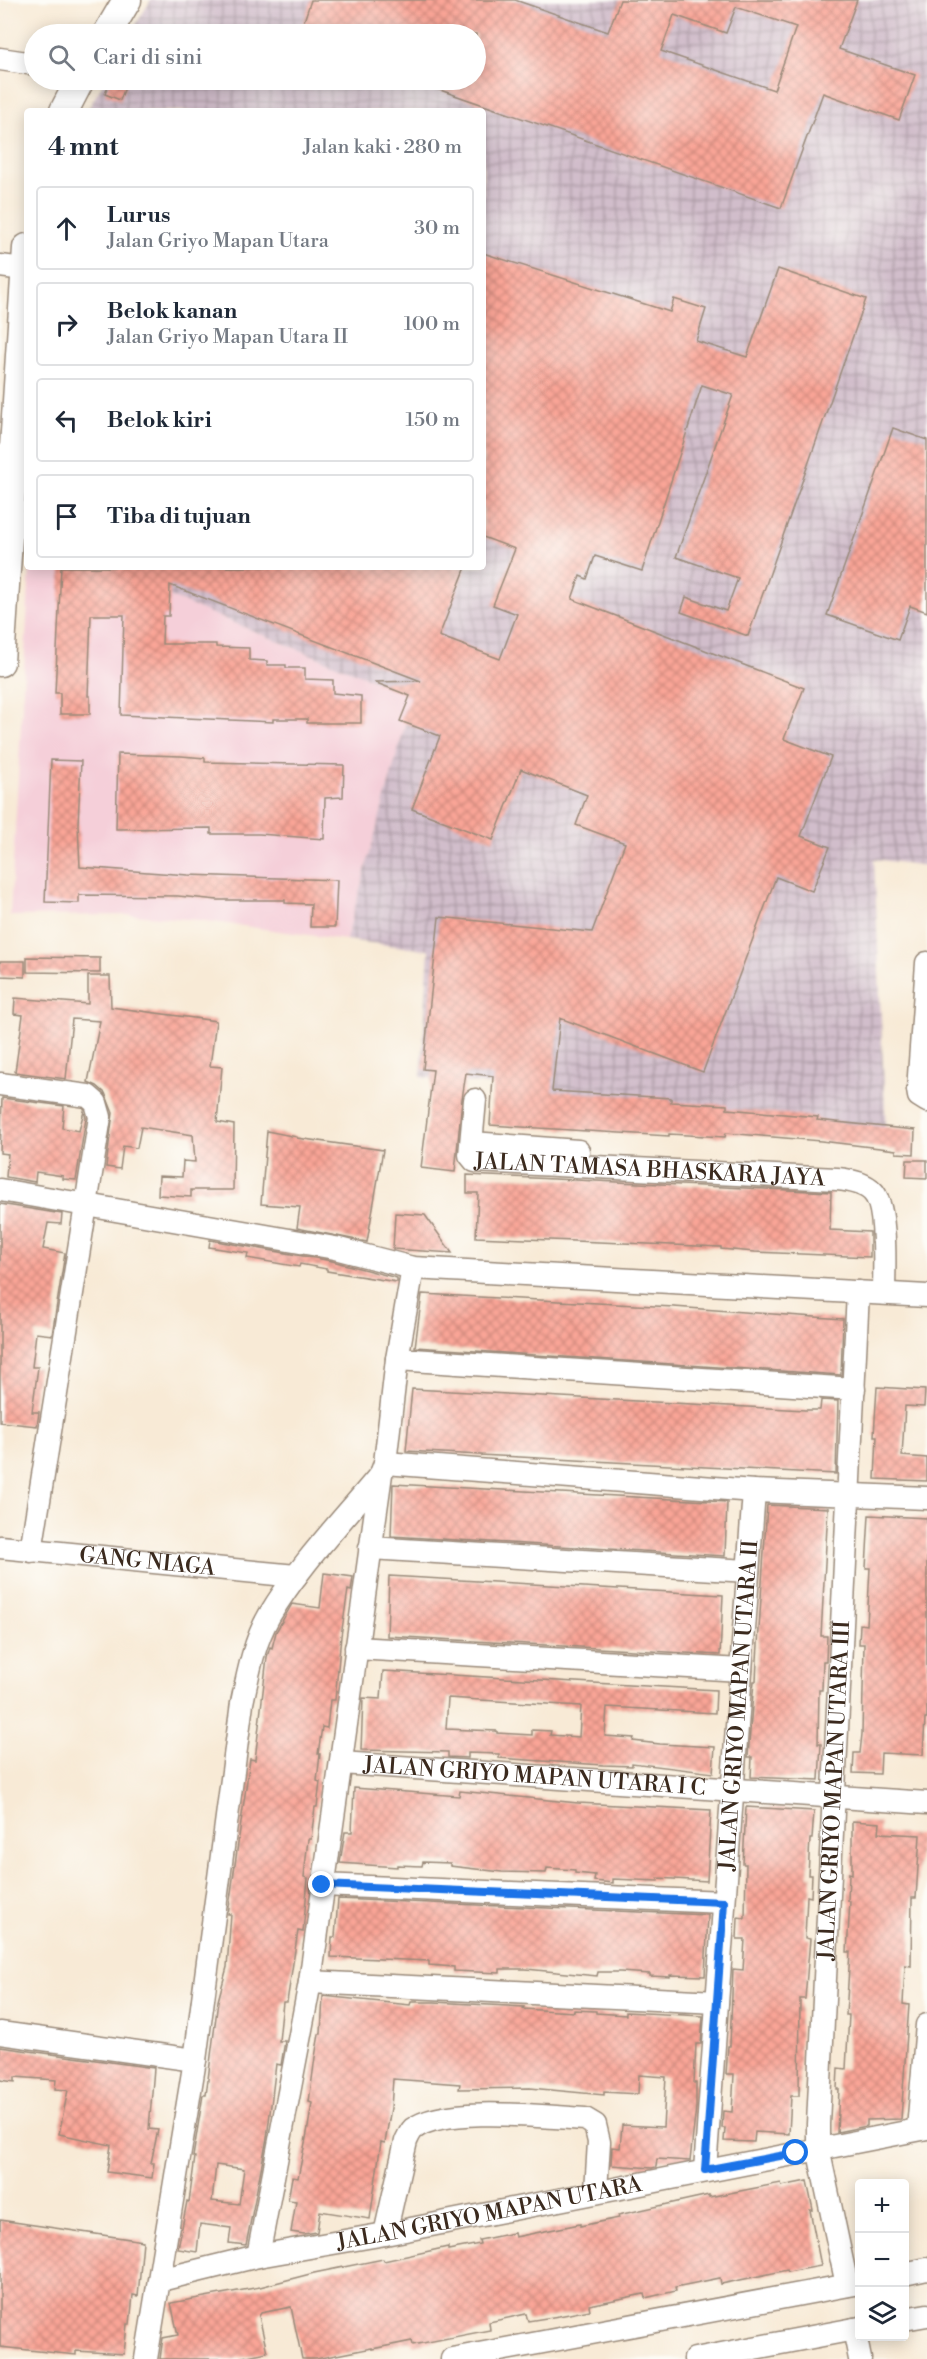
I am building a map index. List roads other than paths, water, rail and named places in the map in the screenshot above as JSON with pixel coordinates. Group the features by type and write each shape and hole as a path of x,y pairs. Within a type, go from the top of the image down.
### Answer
{"main road":[{"path":"113,24 128,0"},
{"path":"66,108 75,90"},
{"path":"0,662 17,261"}],"street":[{"path":"0,59 24,63"},
{"path":"927,963 918,1090 919,1096 927,1101"},
{"path":"0,1084 88,1096 96,1103 100,1117 98,1139 84,1206 31,1551"},
{"name":"JALAN TAMASA BHASKARA JAYA","path":"475,1100 470,1155 475,1161 846,1179 874,1192 882,1212 884,1293"},
{"path":"0,1190 335,1248 413,1268 927,1296"},
{"path":"258,2256 310,1982 397,1359 413,1268"},
{"name":"JALAN GRIYO MAPAN UTARA III","path":"853,2284 818,2148 858,1292"},
{"path":"397,1359 854,1389"},
{"path":"383,1469 754,1491 849,1493 927,1498"},
{"path":"146,2359 195,2060 242,1703 251,1661 268,1618 296,1576 383,1469"},
{"name":"JALAN GRIYO MAPAN UTARA II","path":"705,2170 754,1491"},
{"name":"GANG NIAGA","path":"0,1547 296,1576"},
{"path":"370,1548 748,1571"},
{"path":"356,1648 741,1670"},
{"name":"JALAN GRIYO MAPAN UTARA I C","path":"341,1763 927,1803"},
{"path":"322,1885 724,1902"},
{"path":"310,1982 717,2002"},
{"path":"923,2129 927,2025"},
{"path":"0,2033 195,2060"},
{"path":"385,2234 406,2141 412,2130 427,2122 445,2117 503,2115 585,2119 595,2125 599,2142 596,2191"},
{"name":"JALAN GRIYO MAPAN UTARA","path":"160,2280 258,2256 385,2234 923,2129"},
{"path":"909,2273 927,2269"},
{"path":"452,2359 853,2284"},
{"path":"909,2318 927,2315"},
{"path":"695,2359 855,2329"},
{"path":"858,2341 860,2359"}]}
